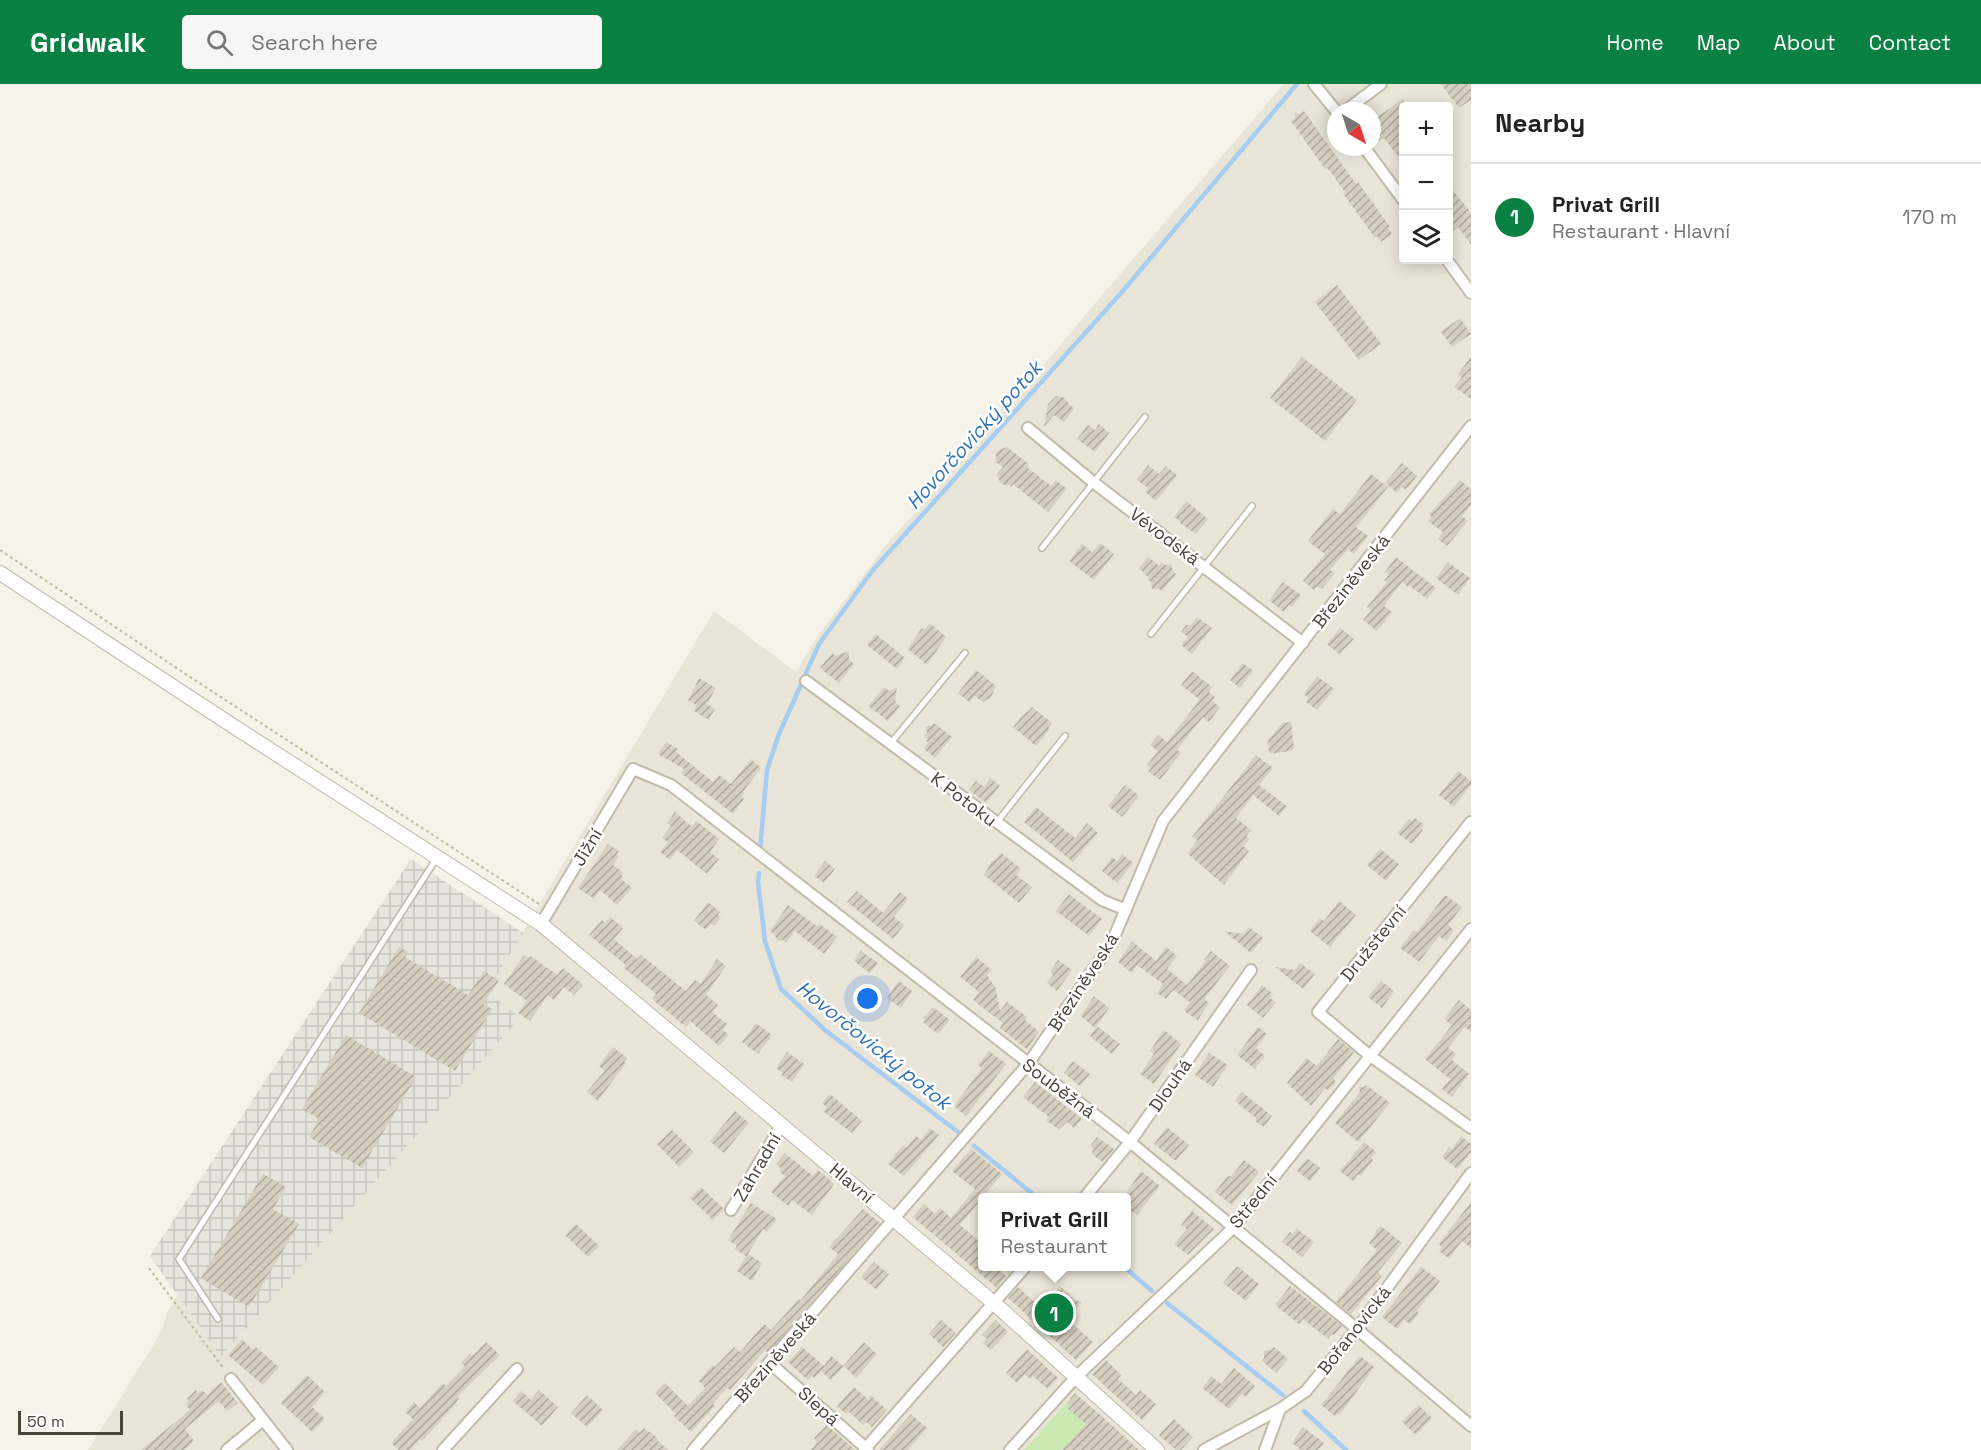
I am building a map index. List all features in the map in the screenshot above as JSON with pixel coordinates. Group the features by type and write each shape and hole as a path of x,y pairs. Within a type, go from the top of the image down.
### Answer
{"street":[{"path":"1314,84 1329,102"},
{"path":"1357,102 1381,84"},
{"path":"1371,156 1399,194"},
{"path":"1450,264 1471,292"},
{"name":"Březiněveská","path":"693,1450 1028,1064 1112,942 1163,821 1471,426"},
{"name":"Vévodská","path":"1028,428 1094,482 1303,643"},
{"name":"Hlavní","path":"0,573 541,924 995,1304 1157,1450"},
{"name":"K Potoku","path":"806,681 1102,900 1126,909"},
{"name":"Jižní","path":"541,924 633,769"},
{"name":"Souběžná","path":"633,769 671,785 1130,1142 1471,1426"},
{"name":"Družstevní","path":"1369,1056 1318,1012 1471,822"},
{"name":"Střední","path":"1010,1450 1076,1377 1234,1227 1471,929"},
{"name":"Dlouhá","path":"1087,1193 1130,1142 1251,970"},
{"path":"1369,1056 1471,1128"},
{"name":"Zahradní","path":"731,1210 782,1124"},
{"name":"Bořanovická","path":"1204,1450 1280,1409 1306,1391 1357,1329 1471,1173"},
{"path":"866,1449 1022,1271"},
{"name":"Slepá","path":"770,1363 866,1449"},
{"path":"443,1450 517,1370"},
{"path":"231,1379 287,1450"},
{"path":"1265,1450 1280,1409"},
{"path":"226,1450 263,1420"}],"lane":[{"path":"1042,548 1145,417"},
{"path":"1151,634 1203,565 1252,506"},
{"path":"890,744 965,652"},
{"path":"996,823 1065,736"},
{"path":"218,1319 179,1259 436,857"}],"path":[{"path":"0,550 549,911"},
{"path":"149,1268 231,1379"}],"shaded area":[{"path":"1284,84 1471,84 1471,1450 88,1450 157,1339 166,1314 177,1295 221,1357 519,1018 487,992 714,611 796,672 819,634 887,544 980,438 982,432 1011,398 1022,391"},
{"path":"411,859 523,933 487,992 520,1018 221,1357 150,1256"}],"green space":[{"path":"1067,1403 1071,1406 1068,1409 1089,1426 1062,1450 1024,1450"}],"building":[{"path":"1441,84 1471,84 1471,100 1459,108"},
{"path":"1404,98 1404,102 1399,102 1399,158 1384,138 1381,140 1381,115"},
{"path":"1304,111 1327,143 1327,156 1336,156 1390,227 1388,228 1392,234 1381,242 1377,236 1375,238 1343,193 1345,192 1327,168 1325,169 1291,121 1295,118 1295,113 1300,114"},
{"path":"1453,190 1471,213 1471,245 1458,227 1453,231"},
{"path":"1337,285 1381,344 1359,360 1315,302"},
{"path":"1460,318 1471,334 1452,347 1441,332"},
{"path":"1302,357 1357,400 1325,441 1270,398"},
{"path":"1471,357 1471,399 1454,387 1462,377 1458,374"},
{"path":"1056,396 1063,397 1074,409 1064,422 1054,415 1044,427 1048,404"},
{"path":"1099,424 1109,433 1095,452 1077,439 1088,425 1095,430"},
{"path":"1007,447 1029,464 1027,467 1051,486 1056,480 1067,489 1048,512 1013,484 1012,486 1004,485 1000,482 997,474 1003,467 996,462 996,454"},
{"path":"1402,463 1417,476 1406,490 1402,487 1397,493 1385,483"},
{"path":"1148,465 1159,474 1166,466 1177,475 1156,501 1145,492 1148,488 1137,480"},
{"path":"1371,474 1388,487 1356,527 1368,536 1354,554 1348,549 1330,570 1335,573 1322,589 1317,586 1314,590 1303,581 1325,554 1308,541 1333,509 1340,514"},
{"path":"1460,480 1471,489 1471,505 1462,516 1468,521 1447,546 1438,539 1443,532 1428,521 1432,517 1429,514"},
{"path":"1186,501 1208,519 1196,534 1174,517"},
{"path":"1100,543 1114,554 1094,580 1069,561 1082,544 1092,552"},
{"path":"1148,557 1159,566 1161,562 1171,565 1176,574 1162,591 1152,589 1149,578 1139,568"},
{"path":"1396,557 1436,588 1427,599 1402,582 1384,606 1392,612 1377,631 1363,620 1371,610 1367,607 1387,582 1384,580 1389,575 1385,572"},
{"path":"1448,562 1470,578 1458,595 1436,578"},
{"path":"1283,582 1301,595 1292,607 1289,605 1284,612 1269,600"},
{"path":"1197,617 1212,628 1192,654 1181,645 1188,637 1181,632"},
{"path":"930,623 946,637 927,665 908,649 921,629 925,629"},
{"path":"1340,628 1354,639 1339,654 1327,644"},
{"path":"876,634 905,658 897,669 867,645"},
{"path":"849,651 849,659 854,664 839,683 820,668 832,653 836,656"},
{"path":"1243,663 1253,671 1240,688 1230,680"},
{"path":"976,670 996,686 991,697 983,702 975,696 969,702 958,693"},
{"path":"1192,671 1212,687 1209,692 1215,697 1212,701 1220,707 1209,722 1203,717 1177,750 1181,753 1160,780 1148,771 1151,768 1147,765 1158,751 1150,745 1158,735 1167,742 1198,702 1199,699 1181,685"},
{"path":"1317,676 1334,689 1317,710 1306,702 1309,698 1304,694"},
{"path":"699,678 716,688 707,704 715,709 709,720 694,711 697,705 688,700"},
{"path":"884,687 889,691 897,687 895,702 900,706 888,721 868,706"},
{"path":"1032,707 1052,723 1036,746 1013,727"},
{"path":"1291,722 1294,748 1291,751 1269,754 1268,741 1282,723"},
{"path":"934,723 952,737 935,758 924,749 928,743 926,741 928,739 924,736 927,733 925,726 932,726"},
{"path":"666,742 678,749 676,752 713,782 719,775 731,784 751,759 761,768 743,792 741,797 744,799 733,814 681,773 684,769 658,754"},
{"path":"1256,755 1273,768 1259,785 1287,806 1279,816 1253,795 1236,818 1251,830 1246,836 1250,839 1243,846 1249,851 1224,885 1188,854 1197,840 1192,837"},
{"path":"1458,771 1471,781 1471,785 1454,807 1439,795"},
{"path":"990,778 1000,786 986,803 969,790 976,781 984,787"},
{"path":"1125,785 1139,796 1122,817 1108,806"},
{"path":"1036,807 1075,838 1087,823 1098,833 1073,862 1024,822"},
{"path":"675,812 692,827 696,821 719,839 710,852 719,859 707,874 677,850 670,860 660,852 668,842 662,838 671,826 667,823"},
{"path":"1415,818 1424,825 1421,828 1423,830 1412,844 1397,833 1409,819 1412,821"},
{"path":"608,844 619,851 616,855 619,856 613,865 623,873 621,879 632,888 617,905 600,890 594,899 578,888"},
{"path":"1380,849 1399,864 1386,881 1367,865"},
{"path":"1001,853 1021,869 1016,875 1032,887 1019,903 984,875 992,861"},
{"path":"1122,854 1133,863 1117,883 1102,871 1112,857 1117,861"},
{"path":"825,861 835,869 824,883 814,876"},
{"path":"857,891 883,913 900,892 908,899 894,917 904,925 893,939 847,902"},
{"path":"1069,894 1102,919 1089,936 1056,911"},
{"path":"1445,895 1462,907 1448,925 1454,930 1446,941 1439,936 1419,962 1400,948 1414,930 1417,932"},
{"path":"1339,901 1356,915 1330,947 1310,931 1320,918 1324,921"},
{"path":"708,902 720,912 718,914 721,917 714,926 711,924 706,930 694,921"},
{"path":"788,905 818,927 820,924 837,937 824,954 795,931 786,943 783,940 777,941 775,935 770,931"},
{"path":"610,917 623,928 614,939 637,959 641,955 686,991 695,980 701,984 717,959 726,966 706,995 718,1005 712,1012 727,1024 723,1030 729,1035 719,1046 690,1021 686,1027 652,999 656,994 624,968 626,965 589,935 602,920 605,923"},
{"path":"1249,927 1263,938 1251,953 1224,931 1243,934"},
{"path":"1132,941 1156,961 1166,947 1177,956 1167,969 1187,985 1211,951 1230,966 1204,999 1209,1003 1198,1020 1184,1011 1190,1002 1173,990 1166,999 1157,993 1163,984 1137,965 1132,973 1118,962"},
{"path":"399,947 408,952 405,957 468,995 484,971 499,981 483,1004 492,1009 455,1071 359,1013"},
{"path":"861,951 878,963 870,973 854,961"},
{"path":"524,955 529,958 531,956 557,975 563,968 583,985 574,995 564,987 554,1000 548,995 530,1021 518,1013 527,1001 504,984"},
{"path":"976,957 992,970 987,975 996,989 1000,1011 1007,1002 1027,1017 1025,1020 1039,1032 1027,1049 1000,1028 1003,1023 973,1000 979,992 960,977"},
{"path":"1058,960 1072,970 1057,991 1047,983 1053,975 1050,972"},
{"path":"1300,963 1315,974 1303,989 1275,967 1295,970"},
{"path":"899,981 912,991 901,1008 887,998"},
{"path":"1381,981 1394,991 1382,1008 1368,997"},
{"path":"1262,985 1273,994 1270,998 1276,1002 1263,1018 1247,1005"},
{"path":"1094,996 1109,1008 1095,1028 1081,1016"},
{"path":"1459,1000 1471,1010 1471,1032 1465,1027 1448,1048 1456,1054 1452,1060 1469,1074 1452,1097 1442,1089 1450,1079 1425,1059 1452,1025 1444,1019"},
{"path":"933,1007 950,1020 938,1034 923,1022 925,1020 923,1018"},
{"path":"756,1023 772,1035 758,1054 742,1042"},
{"path":"1097,1026 1120,1044 1112,1054 1090,1036"},
{"path":"1258,1027 1267,1034 1256,1048 1265,1056 1255,1069 1237,1055"},
{"path":"1164,1030 1181,1044 1154,1084 1140,1074 1154,1054 1150,1051"},
{"path":"346,1035 416,1077 362,1168 309,1137 319,1119 302,1109"},
{"path":"1338,1039 1354,1052 1333,1079 1336,1082 1328,1091 1325,1088 1311,1106 1287,1083 1306,1058 1317,1066"},
{"path":"613,1047 627,1058 624,1062 626,1063 598,1101 587,1091 605,1071 599,1066"},
{"path":"989,1051 1006,1064 966,1116 954,1106 982,1068 978,1065"},
{"path":"787,1052 804,1064 792,1082 781,1075 783,1073 776,1068"},
{"path":"1209,1053 1228,1065 1213,1087 1195,1075"},
{"path":"1073,1061 1090,1074 1080,1086 1064,1073"},
{"path":"1035,1082 1082,1119 1074,1128 1067,1122 1059,1130 1046,1120 1049,1117 1023,1097"},
{"path":"1366,1085 1390,1103 1358,1142 1335,1123 1360,1092 1359,1087"},
{"path":"1242,1092 1272,1116 1264,1127 1235,1101"},
{"path":"830,1094 862,1121 852,1133 823,1111 827,1107 822,1103"},
{"path":"735,1111 749,1123 724,1153 710,1141"},
{"path":"1167,1127 1189,1145 1176,1161 1154,1144"},
{"path":"930,1128 939,1135 904,1176 888,1164 903,1145 906,1148 916,1136 921,1140"},
{"path":"672,1130 694,1152 679,1167 657,1144"},
{"path":"1461,1136 1471,1144 1471,1152 1457,1169 1442,1157 1449,1147 1452,1149"},
{"path":"1097,1137 1114,1149 1103,1162 1093,1155 1094,1149 1090,1146"},
{"path":"1364,1142 1376,1152 1361,1176 1358,1174 1353,1181 1340,1171"},
{"path":"971,1149 1002,1174 986,1193 978,1193 978,1203 960,1225 978,1241 978,1271 1000,1271 1006,1276 997,1288 913,1217 924,1204 935,1214 940,1208 951,1218 975,1189 952,1171"},
{"path":"785,1153 813,1176 818,1170 834,1184 812,1215 792,1200 788,1206 771,1192 785,1176 776,1164"},
{"path":"1307,1158 1320,1168 1310,1181 1297,1171"},
{"path":"1244,1160 1259,1172 1232,1205 1215,1192"},
{"path":"1141,1171 1160,1186 1137,1215 1131,1211 1131,1193 1126,1193"},
{"path":"263,1174 286,1187 273,1209 299,1224 249,1307 201,1278"},
{"path":"701,1187 724,1209 713,1220 690,1198"},
{"path":"1471,1202 1471,1248 1462,1241 1449,1259 1439,1251 1442,1247 1439,1244"},
{"path":"751,1203 777,1219 767,1232 763,1229 748,1254 762,1263 752,1281 737,1271 746,1256 735,1249 737,1246 728,1240"},
{"path":"863,1209 880,1223 768,1353 765,1350 730,1390 727,1388 713,1404 715,1406 691,1432 655,1393 665,1383 688,1406 705,1388 699,1381 713,1365 715,1367 734,1347 740,1352 764,1324 771,1330 799,1299 800,1301 838,1254 829,1247"},
{"path":"1192,1211 1214,1229 1188,1255 1174,1244 1187,1229 1181,1225"},
{"path":"576,1224 599,1246 588,1257 565,1235"},
{"path":"1381,1226 1402,1243 1378,1272 1382,1276 1351,1314 1336,1302 1377,1250 1369,1243"},
{"path":"1297,1229 1314,1242 1302,1257 1282,1242 1290,1232 1293,1234"},
{"path":"874,1262 889,1274 876,1289 861,1277"},
{"path":"1237,1266 1259,1284 1246,1301 1223,1283"},
{"path":"1421,1267 1440,1281 1410,1324 1404,1320 1397,1329 1382,1317"},
{"path":"1060,1286 1075,1300 1082,1302 1067,1319 1093,1342 1076,1360 1008,1298 1018,1287 1041,1308"},
{"path":"1290,1286 1342,1326 1334,1335 1332,1334 1328,1339 1303,1319 1299,1324 1275,1305"},
{"path":"941,1320 956,1333 943,1347 929,1334"},
{"path":"996,1320 1008,1332 991,1350 983,1343 987,1339 982,1335"},
{"path":"242,1339 253,1350 256,1347 279,1367 263,1385 228,1355"},
{"path":"486,1342 500,1355 457,1397 459,1398 455,1405 422,1441 420,1439 410,1450 399,1450 391,1443 413,1419 405,1412 414,1402 420,1408 443,1383 446,1386 465,1366 461,1363"},
{"path":"864,1342 877,1354 856,1378 844,1366 831,1380 821,1371 808,1380 788,1362 802,1347 824,1366 831,1356 843,1366"},
{"path":"1274,1347 1288,1359 1276,1373 1262,1361 1264,1351"},
{"path":"1027,1349 1058,1378 1048,1389 1033,1376 1030,1379 1025,1374 1017,1383 1006,1373"},
{"path":"1360,1356 1374,1367 1342,1412 1335,1416 1321,1405"},
{"path":"1106,1360 1121,1375 1118,1379 1136,1395 1140,1390 1156,1404 1142,1420 1092,1374"},
{"path":"1234,1368 1255,1386 1246,1397 1242,1394 1229,1409 1202,1388 1211,1376 1221,1384"},
{"path":"307,1375 325,1392 312,1407 325,1419 312,1432 281,1403"},
{"path":"221,1382 238,1403 227,1411 219,1401 185,1429 194,1441 184,1450 141,1450 190,1410 185,1404 189,1401 187,1398 196,1390 198,1393 202,1390 207,1395"},
{"path":"854,1387 868,1399 871,1396 887,1410 872,1427 866,1422 863,1425 848,1411 846,1414 837,1406"},
{"path":"539,1390 558,1407 542,1426 513,1401 521,1391 531,1400"},
{"path":"1075,1393 1139,1450 1062,1450 1086,1424 1068,1409 1071,1406 1067,1403"},
{"path":"587,1395 603,1410 587,1427 571,1413"},
{"path":"1418,1405 1432,1418 1416,1435 1402,1422"},
{"path":"911,1414 927,1428 908,1450 879,1450"},
{"path":"1174,1419 1193,1437 1181,1450 1176,1450 1159,1435"},
{"path":"827,1425 855,1450 811,1450 817,1442 814,1438"},
{"path":"1303,1427 1324,1443 1318,1450 1301,1450 1292,1443"},
{"path":"644,1428 658,1438 658,1441 668,1450 617,1450 636,1429 639,1433"}],"waterway":[{"name":"Hovorčovický potok","path":"760,850 767,770 779,734 819,644 873,570 1122,292 1297,84"},
{"name":"Hovorčovický potok","path":"759,873 765,941 781,989 825,1030 958,1132"},
{"name":"Hovorčovický potok","path":"974,1146 1032,1193"},
{"name":"Hovorčovický potok","path":"1129,1271 1152,1291"},
{"name":"Hovorčovický potok","path":"1167,1303 1283,1395"},
{"name":"Hovorčovický potok","path":"1304,1411 1346,1450"}],"place":[{"name":"Privat Grill","path":"1054,1313"}]}
